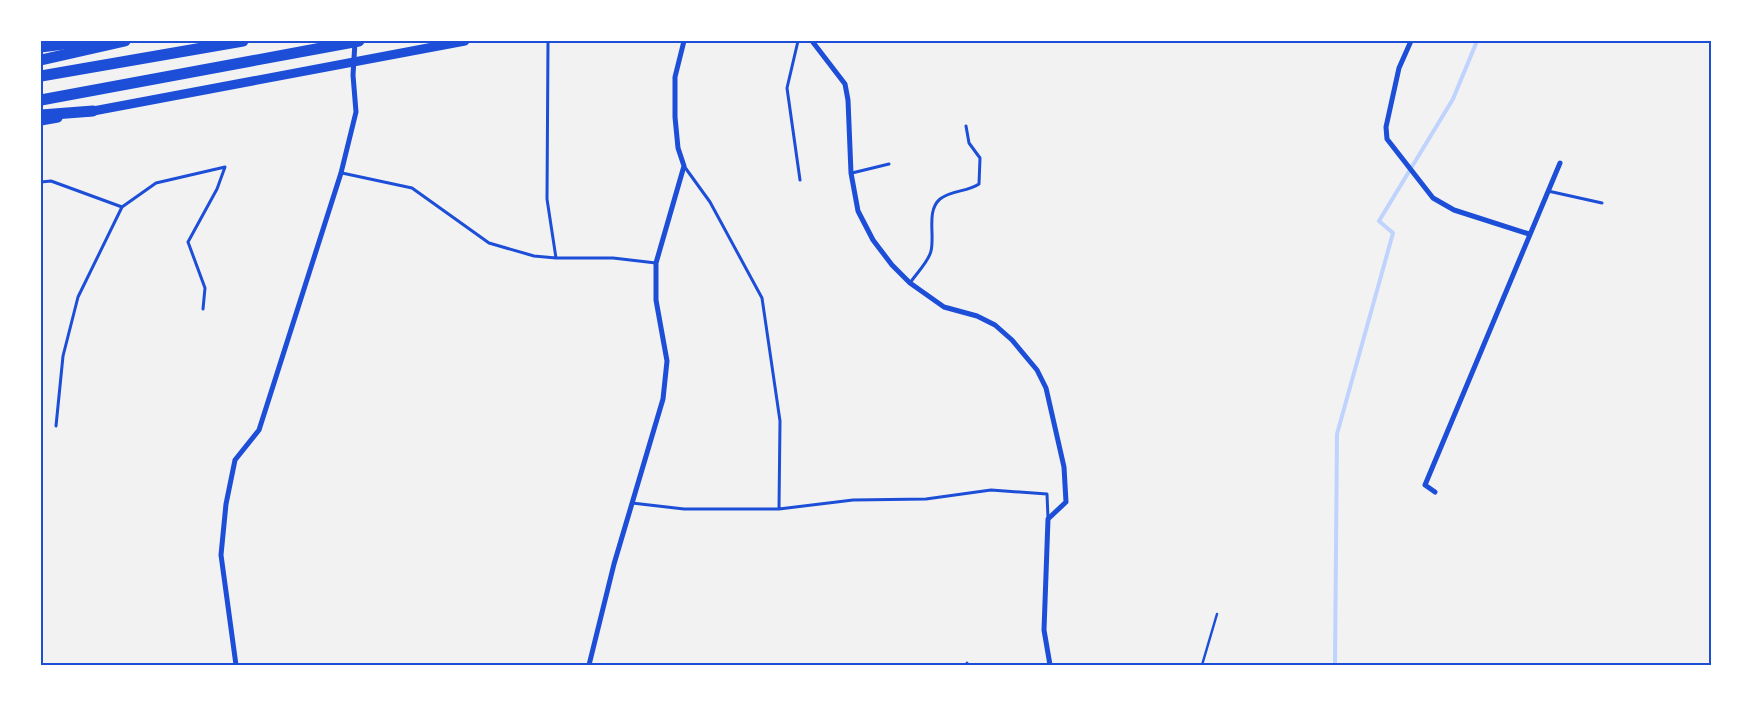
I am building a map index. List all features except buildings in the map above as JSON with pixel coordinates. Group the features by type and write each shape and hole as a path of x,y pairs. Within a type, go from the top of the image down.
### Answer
{"highway":[{"path":"41,60 126,41"},
{"path":"41,76 242,41"},
{"path":"41,100 359,41"},
{"path":"41,115 93,111"}],"street":[{"path":"41,48 94,41"},
{"path":"236,665 221,555 226,504 235,460 259,430 341,173 356,112 353,75 355,41"},
{"path":"41,121 465,41"},
{"path":"589,665 632,503 663,399 667,362 656,300 656,263 684,166 678,148 675,117 675,85 684,41"},
{"path":"812,41 845,84 848,100 851,173 858,211 873,240 892,265 910,283 944,307 977,316 995,325 1012,340 1037,370 1046,388 1064,467 1066,502 1048,519 1044,630 1050,665"},
{"path":"1412,41 1399,68 1386,127 1387,140 1433,198 1454,210 1529,234"},
{"path":"1435,492 1424,485 1560,163"}],"lane":[{"path":"548,41 547,199 556,258"},
{"path":"798,41 788,88 800,180"},
{"path":"910,283 931,251 931,223 938,201 948,193 969,190 979,184 980,158 969,143 966,126"},
{"path":"851,173 889,164"},
{"path":"684,166 710,202 762,298 780,420 779,509"},
{"path":"56,426 63,356 78,297 122,207 156,183 225,167 218,189 188,242 205,288 203,310"},
{"path":"341,173 412,188 489,242 534,256 613,258 656,263"},
{"path":"41,182 51,181 122,207"},
{"path":"1547,191 1602,203"},
{"path":"632,503 684,508 779,509 853,500 926,499 991,490 1047,494 1048,519"}],"path":[{"path":"1202,665 1217,614"}],"waterway":[{"path":"1335,665 1337,434 1393,233 1379,221 1453,99 1477,41"}]}
